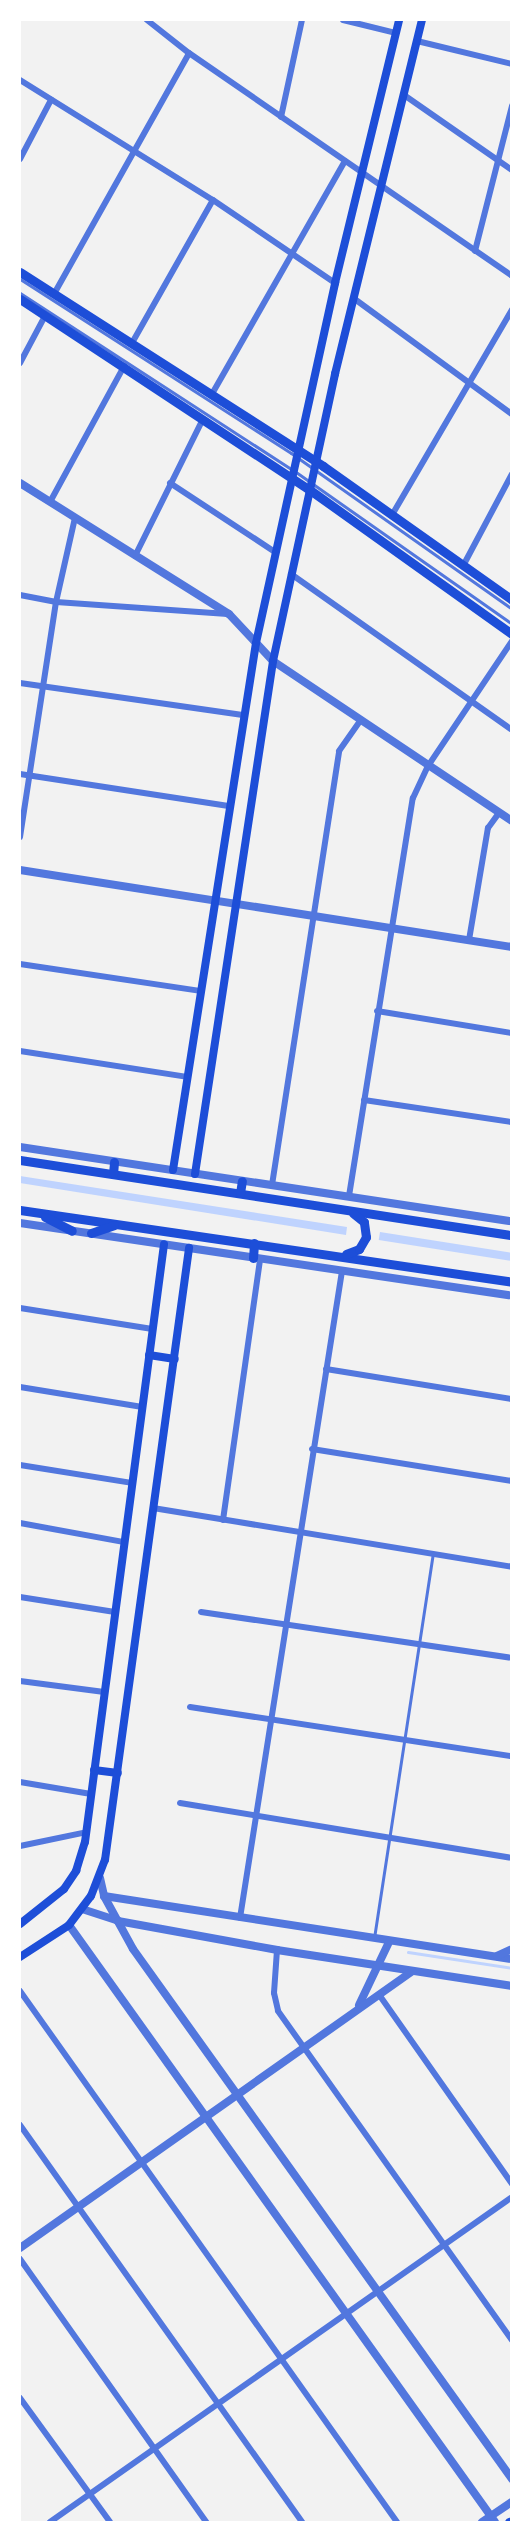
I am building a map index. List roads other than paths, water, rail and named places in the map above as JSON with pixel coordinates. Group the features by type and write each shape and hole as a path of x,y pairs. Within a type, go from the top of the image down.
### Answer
{"main road":[{"path":"173,1170 256,643 335,283 364,174 399,20"},
{"path":"195,1174 273,661 311,486 422,20"},
{"path":"20,272 212,394 392,515 512,600"},
{"path":"20,299 203,419 311,486 512,634"},
{"path":"20,1160 512,1235"},
{"path":"113,1174 114,1162"},
{"path":"240,1193 242,1181"},
{"path":"20,1210 512,1282"},
{"path":"337,1255 355,1251 366,1237 361,1219 343,1210"},
{"path":"37,1213 72,1231"},
{"path":"91,1233 115,1224"},
{"path":"254,1243 256,1258"},
{"path":"20,1924 64,1889 80,1862 87,1833 164,1244"},
{"path":"20,1957 69,1925 82,1909 100,1878 118,1773 153,1508 176,1359 189,1248"},
{"path":"149,1355 176,1359"},
{"path":"94,1770 118,1773"}],"street":[{"path":"147,20 189,53 512,276"},
{"path":"281,117 302,20"},
{"path":"343,20 396,33"},
{"path":"417,41 512,64"},
{"path":"54,294 189,53"},
{"path":"20,80 294,252 335,283"},
{"path":"404,95 512,170"},
{"path":"20,159 51,100"},
{"path":"475,251 512,106"},
{"path":"212,394 345,161"},
{"path":"132,344 213,200"},
{"path":"356,300 512,414"},
{"path":"392,515 512,310"},
{"path":"20,363 45,316"},
{"path":"50,502 124,366"},
{"path":"135,556 203,419"},
{"path":"463,566 512,474"},
{"path":"20,483 229,614 273,661 512,821"},
{"path":"170,483 275,552"},
{"path":"20,837 56,602 75,518"},
{"path":"291,574 512,730"},
{"path":"20,595 56,602 229,614"},
{"path":"349,1197 390,928 413,798 428,766 512,641"},
{"path":"20,682 243,715"},
{"path":"272,1185 339,751 360,721"},
{"path":"20,774 229,806"},
{"path":"469,940 488,828 499,813"},
{"path":"20,870 512,947"},
{"path":"20,964 200,991"},
{"path":"377,1011 512,1033"},
{"path":"20,1051 187,1077"},
{"path":"364,1100 512,1122"},
{"path":"20,1147 512,1221"},
{"path":"20,1225 91,1233 512,1296"},
{"path":"223,1520 256,1258"},
{"path":"240,1918 298,1533 342,1271"},
{"path":"20,1308 152,1329"},
{"path":"326,1369 512,1399"},
{"path":"20,1387 142,1407"},
{"path":"312,1449 512,1481"},
{"path":"20,1465 132,1483"},
{"path":"153,1508 512,1567"},
{"path":"20,1523 124,1542"},
{"path":"20,1597 115,1612"},
{"path":"201,1612 512,1658"},
{"path":"20,1681 104,1692"},
{"path":"190,1707 512,1756"},
{"path":"20,1782 91,1794"},
{"path":"180,1803 512,1858"},
{"path":"20,1846 87,1833"},
{"path":"100,1878 104,1896 133,1949 512,2479"},
{"path":"104,1896 374,1940 512,1959"},
{"path":"82,1909 118,1921 277,1950 512,1986"},
{"path":"69,1925 493,2520"},
{"path":"357,2008 380,1967 389,1942"},
{"path":"495,1956 512,1949"},
{"path":"277,1950 276,2005 512,2340"},
{"path":"20,2248 305,2048 357,2008 380,1996 412,1971"},
{"path":"20,1991 397,2523"},
{"path":"380,1996 512,2184"},
{"path":"20,2125 302,2523"},
{"path":"50,2523 512,2197"},
{"path":"20,2259 206,2523"},
{"path":"20,2398 110,2523"},
{"path":"482,2523 493,2520 512,2502"}],"lane":[{"path":"20,279 297,453"},
{"path":"20,293 292,474"},
{"path":"316,465 512,609"},
{"path":"311,486 512,624"},
{"path":"374,1940 433,1554"}],"water":[{"path":"20,1176 347,1227 346,1235 20,1183"},
{"path":"380,1232 511,1253 510,1261 379,1240"}],"waterway":[{"path":"408,1952 512,1968"}]}
